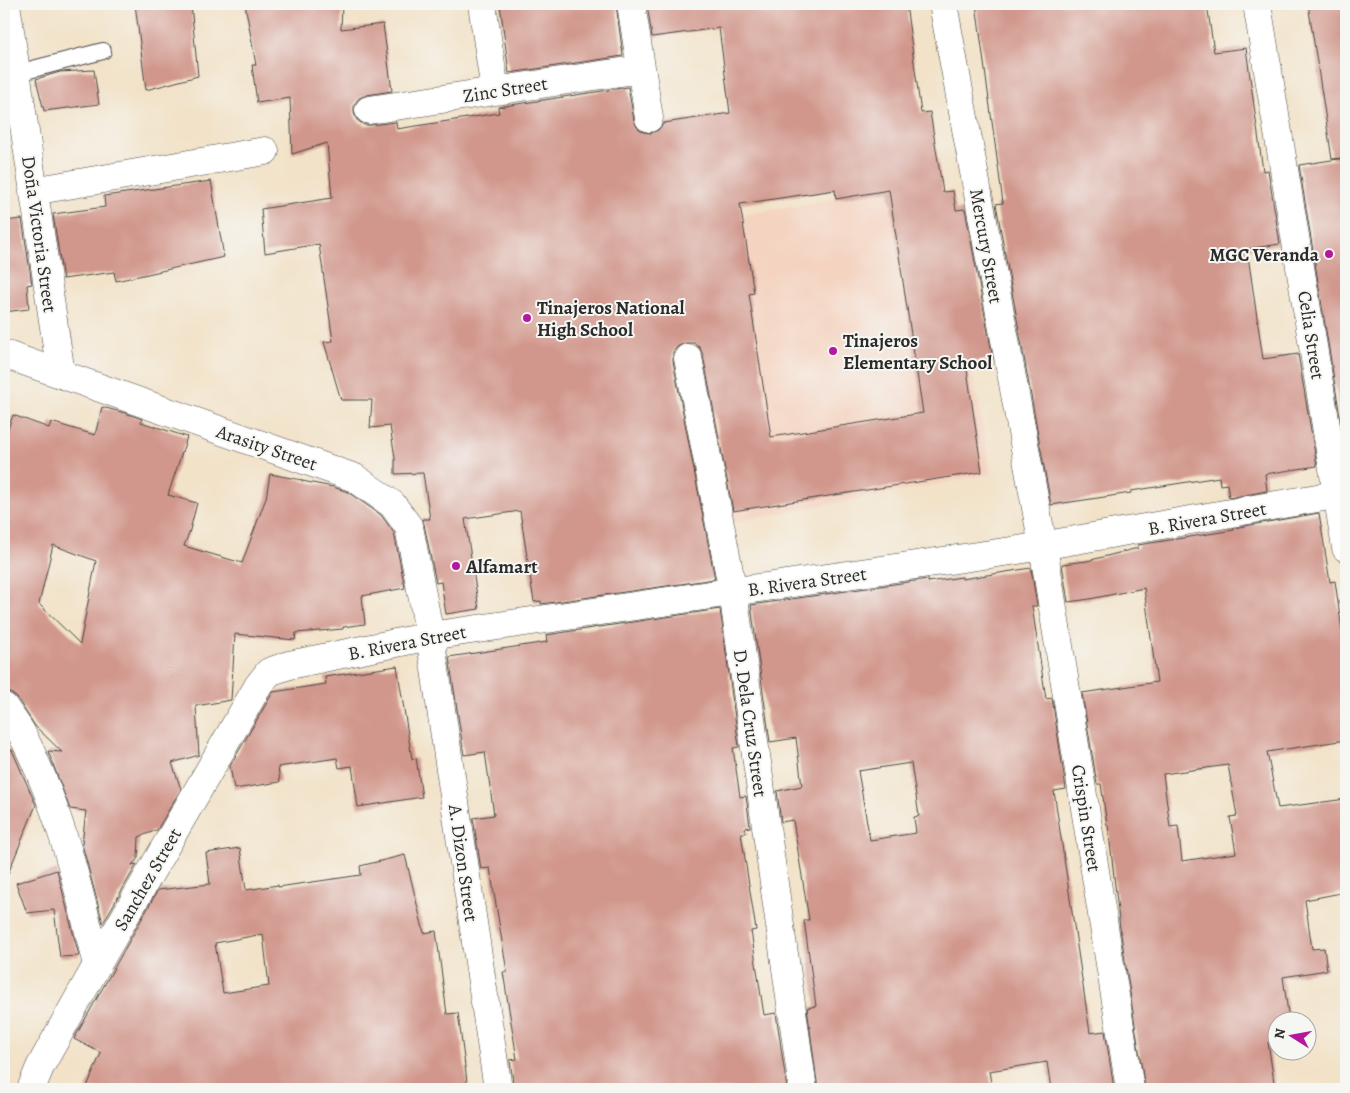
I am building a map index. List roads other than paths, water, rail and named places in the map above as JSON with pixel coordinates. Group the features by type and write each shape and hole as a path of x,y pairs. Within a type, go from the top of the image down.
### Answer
{"street":[{"name":"Doña Victoria Street","path":"6,4 61,374"},
{"path":"482,4 495,91"},
{"path":"631,4 649,118"},
{"name":"Mercury Street","path":"943,4 1043,546"},
{"name":"Celia Street","path":"1257,4 1342,494 1346,548"},
{"name":"Zinc Street","path":"369,110 641,68"},
{"path":"33,191 265,151"},
{"name":"Arasity Street","path":"4,354 355,478 392,504 409,527 430,636"},
{"name":"D. Dela Cruz Street","path":"688,358 733,592 803,1089"},
{"name":"B. Rivera Street","path":"269,672 289,665 430,636 1043,546 1342,494"},
{"name":"Crispin Street","path":"1043,546 1130,1089"},
{"name":"A. Dizon Street","path":"430,636 498,1089"},
{"name":"Sanchez Street","path":"31,1089 40,1066 97,965 253,694 269,672"},
{"path":"4,707 20,731 49,795 64,835 97,965"}],"lane":[{"path":"17,75 29,70 103,51"}],"place":[{"name":"MGC Veranda","path":"1329,254"},
{"name":"Tinajeros National High School","path":"527,318"},
{"name":"Tinajeros Elementary School","path":"833,351"},
{"name":"Alfamart","path":"456,566"}]}
